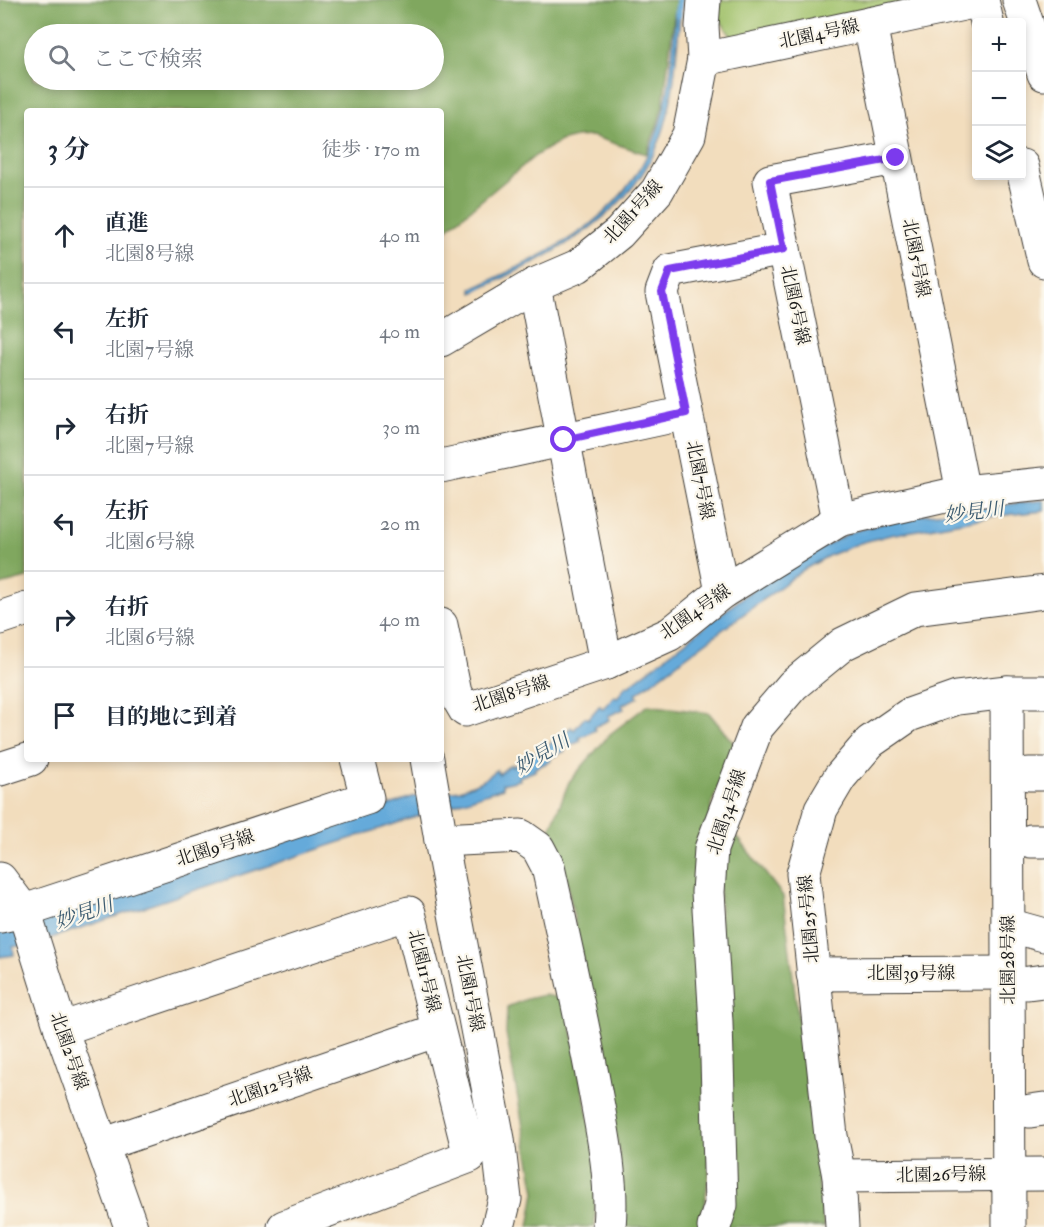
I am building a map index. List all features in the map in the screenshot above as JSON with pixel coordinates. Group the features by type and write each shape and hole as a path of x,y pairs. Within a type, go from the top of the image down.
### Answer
{"street":[{"name":"北園1号線","path":"444,338 534,285 578,266 619,233 657,191 689,135 704,59 702,26 704,0"},
{"name":"北園4号線","path":"704,59 982,0 986,18"},
{"path":"1019,0 1044,74"},
{"name":"北園5号線","path":"870,24 963,492"},
{"name":"北園6号線","path":"839,520 770,181 896,158"},
{"path":"1025,180 1044,261"},
{"name":"北園7号線","path":"722,592 662,292 670,271 784,249"},
{"path":"534,285 606,663"},
{"path":"444,465 686,413"},
{"name":"北園4号線","path":"606,663 670,634 722,592 839,520 963,492 1044,484"},
{"name":"北園34号線","path":"714,1227 721,1205 716,1022 708,892 711,849 757,728 793,685 843,644 915,609 1044,592"},
{"path":"0,618 24,610"},
{"name":"北園8号線","path":"444,640 455,693 465,710 606,663"},
{"name":"北園25号線","path":"842,1227 839,1176 831,1136 802,874 821,809 840,777 870,742 909,715 957,698 1007,692 1044,692"},
{"name":"北園28号線","path":"1007,692 1008,925 1027,979 1009,1174 1009,1227"},
{"path":"0,769 24,761"},
{"name":"北園9号線","path":"12,914 367,798 358,762"},
{"name":"北園1号線","path":"428,762 498,1139 505,1199 498,1227"},
{"path":"441,840 521,836 538,848 548,867 587,1046 605,1147 612,1199 609,1227"},
{"name":"北園2号線","path":"0,879 12,914 61,1029 131,1227"},
{"name":"北園11号線","path":"61,1029 409,913 470,1156 284,1227"},
{"path":"1008,925 1044,935"},
{"name":"北園39号線","path":"813,974 1027,979"},
{"name":"北園12号線","path":"102,1144 438,1029"},
{"name":"北園26号線","path":"839,1176 1044,1174"}],"green space":[{"path":"0,0 676,0 663,105 646,154 592,136 560,141 535,156 444,232 444,108 24,108 24,579 0,585"},
{"path":"721,0 923,0 735,42 718,17"},
{"path":"648,705 709,713 736,746 711,805 709,1174 701,1227 620,1227 619,1152 561,851 550,830 569,782 610,734"},
{"path":"727,836 738,838 783,896 824,1227 725,1227 719,868"},
{"path":"544,995 566,999 596,1157 595,1227 529,1227 535,1192 506,1033 507,1007"}],"water":[{"path":"678,8 680,15 674,76 666,122 647,166 629,192 608,214 584,233 530,265 473,293 472,289 532,260 586,227 610,207 630,184 647,156 664,110 671,69 675,14"},
{"name":"妙見川","path":"1044,500 1044,511 995,516 890,535 860,543 830,555 803,570 636,694 638,697 622,705 624,709 608,716 609,720 594,727 596,730 579,738 581,741 564,748 565,751 550,758 551,761 519,777 520,780 502,784 503,788 45,940 13,947 14,955 0,957 0,926 5,923 8,932 115,894 380,809 376,794 381,793 385,807 412,797 460,790 482,781 497,770 499,774 511,764 512,767 529,755 531,757 543,746 545,749 571,727 574,730 600,705 602,709 615,696 617,698 626,685 628,686 769,577 851,532 911,516"}],"waterway":[{"path":"678,15 679,0"}],"route":[{"path":"564,440 686,413 662,292 670,271 784,249 770,181 896,158"}]}
